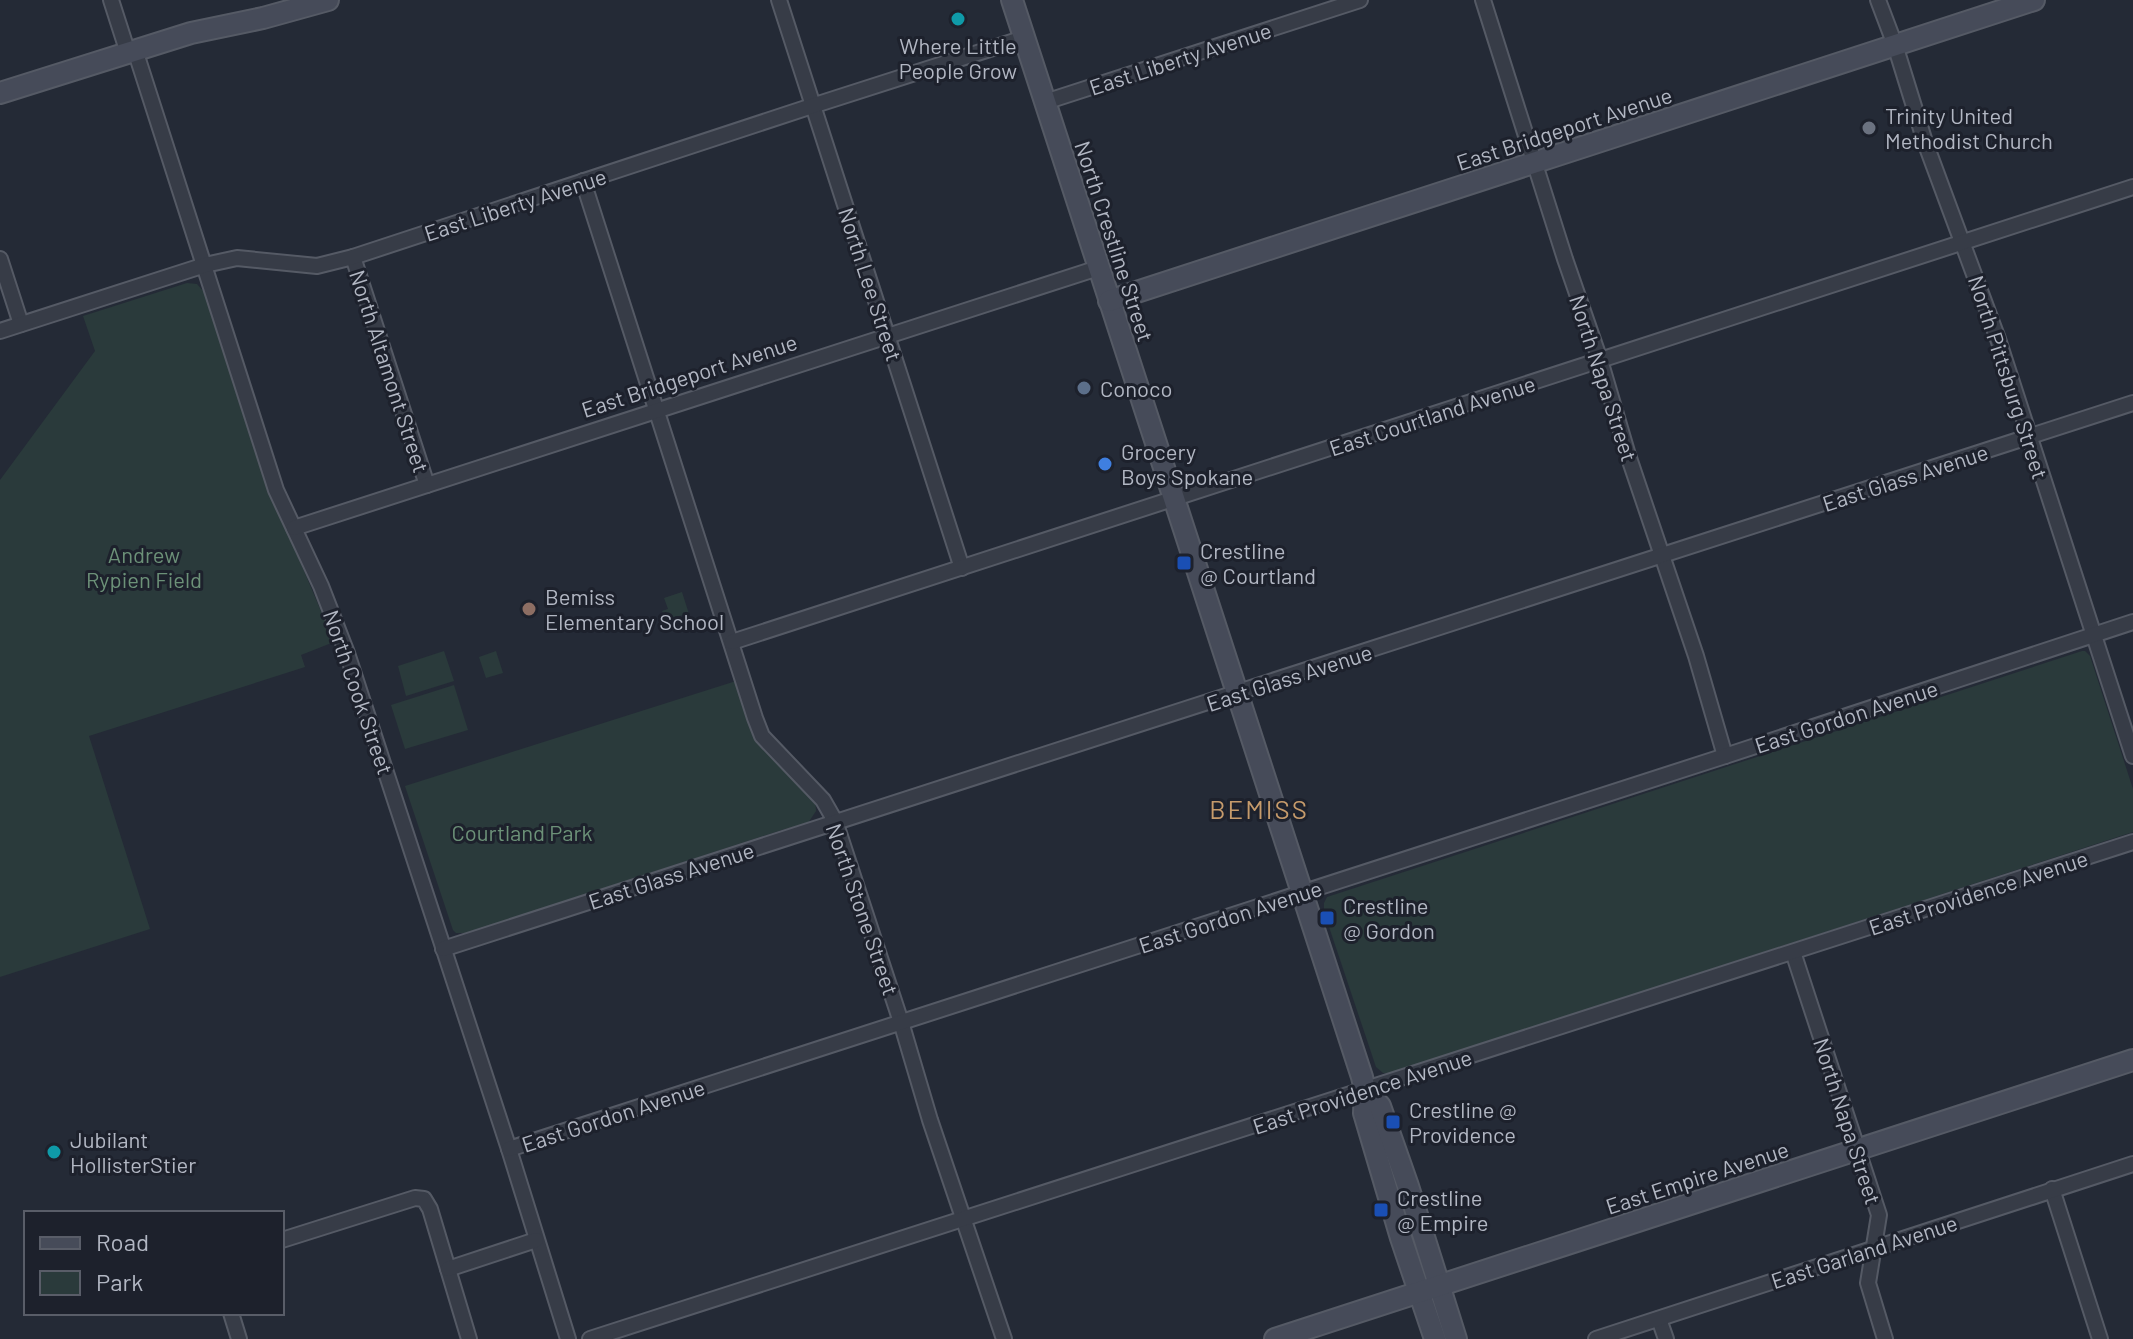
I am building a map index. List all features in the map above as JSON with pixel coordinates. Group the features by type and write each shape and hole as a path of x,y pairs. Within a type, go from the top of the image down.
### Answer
{"main road":[{"path":"0,93 191,33 328,0"},
{"name":"North Crestline Street","path":"1012,0 1365,1090 1364,1113 1435,1339"},
{"name":"East Bridgeport Avenue","path":"1109,301 2026,1"},
{"name":"East Empire Avenue","path":"1275,1339 2133,1060"},
{"name":"North Crestline Street","path":"1365,1090 1380,1106 1456,1339"}],"street":[{"name":"North Cook Street","path":"111,0 132,52 205,265 276,490 321,586 347,653 568,1339"},
{"name":"North Lee Street","path":"779,0 962,568"},
{"name":"East Liberty Avenue","path":"1045,102 1360,0"},
{"name":"North Napa Street","path":"1483,0 1628,455 1664,556 1725,756"},
{"name":"North Pittsburg Street","path":"1878,0 1925,142 1998,339 2133,756"},
{"name":"East Liberty Avenue","path":"0,331 205,265 237,258 317,266 353,257 1024,38"},
{"name":"North Stone Street","path":"583,181 762,736 823,800 835,821 930,1120 1004,1339"},
{"name":"East Courtland Avenue","path":"732,642 2133,187"},
{"name":"North Altamont Street","path":"353,257 427,485"},
{"path":"0,259 21,324"},
{"name":"East Bridgeport Avenue","path":"294,528 1098,268"},
{"name":"East Glass Avenue","path":"443,949 2133,403"},
{"name":"East Gordon Avenue","path":"509,1149 2133,622"},
{"name":"East Providence Avenue","path":"590,1339 2133,842"},
{"name":"North Napa Street","path":"1793,952 1879,1215 1868,1283 1885,1339"},
{"name":"East Garland Avenue","path":"1596,1339 2133,1164"},
{"path":"2052,1189 2100,1339"},
{"path":"284,1239 415,1198 424,1199 430,1209 469,1339"},
{"path":"448,1269 536,1240"},
{"path":"232,1315 239,1339"},
{"path":"1659,1319 1666,1339"}],"green space":[{"name":"Andrew Rypien Field","path":"187,283 197,284 205,293 267,483 334,642 301,655 305,667 89,736 150,929 0,977 0,480 95,351 83,316"},
{"path":"682,592 689,614 665,619 662,611 668,609 664,598"},
{"path":"444,651 454,681 406,696 398,666"},
{"path":"496,651 503,673 486,678 479,657"},
{"path":"2082,651 2090,656 2133,789 2133,832 1392,1073 1383,1073 1376,1067 1324,912 1327,897"},
{"name":"Courtland Park","path":"736,681 749,720 763,747 789,777 813,796 816,811 806,826 785,829 467,933 453,930 405,786"},
{"path":"454,685 468,730 405,749 391,705"}],"place":[{"name":"Where Little People Grow","path":"958,19"},
{"name":"Trinity United Methodist Church","path":"1869,128"},
{"name":"Conoco","path":"1084,388"},
{"name":"Grocery Boys Spokane","path":"1105,464"},
{"name":"Crestline @ Courtland","path":"1184,563"},
{"name":"Bemiss Elementary School","path":"529,609"},
{"name":"Crestline @ Gordon","path":"1327,918"},
{"name":"Crestline @ Providence","path":"1393,1122"},
{"name":"Jubilant HollisterStier","path":"54,1152"},
{"name":"Crestline @ Empire","path":"1381,1210"}],"district":[{"name":"BEMISS","path":"1259,808"}]}
